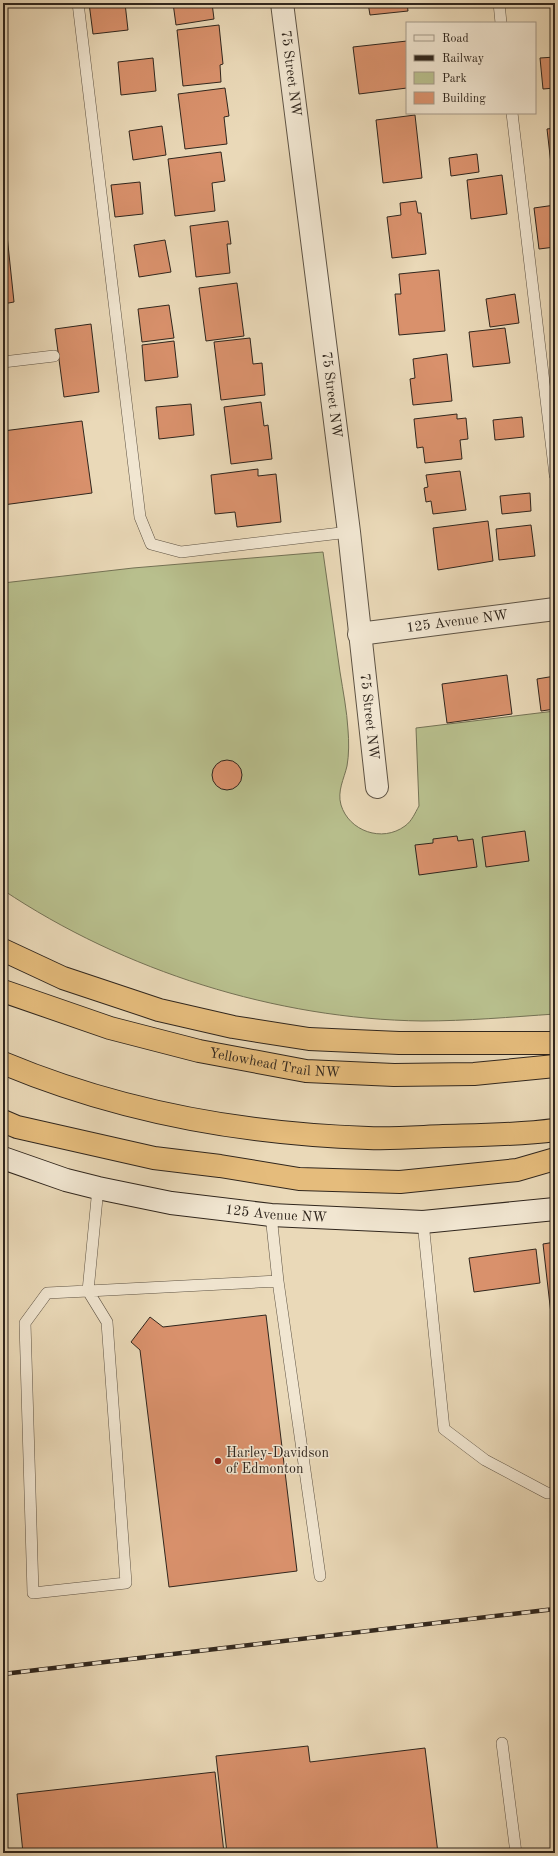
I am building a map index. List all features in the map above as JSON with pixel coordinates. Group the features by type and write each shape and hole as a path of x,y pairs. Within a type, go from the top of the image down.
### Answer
{"highway":[{"path":"3,950 63,978 160,1010 233,1027 309,1039 399,1043 555,1043"},
{"name":"Yellowhead Trail NW","path":"3,991 118,1030 199,1051 306,1071 394,1075 466,1074 555,1066"},
{"path":"3,1063 34,1076 106,1099 195,1120 274,1131 369,1138 528,1134 555,1130"},
{"path":"3,1121 17,1127 154,1158 220,1166 299,1179 400,1182 517,1170 555,1159"}],"street":[{"name":"75 Street NW","path":"282,3 349,532 377,787"},
{"name":"125 Avenue NW","path":"360,634 555,609"},
{"name":"125 Avenue NW","path":"3,1158 66,1180 98,1188 171,1203 271,1215 423,1222 555,1209"}],"lane":[{"path":"78,3 140,517 151,544 181,552 349,532"},
{"path":"498,3 501,22"},
{"path":"512,114 555,475"},
{"path":"3,362 54,356"},
{"path":"98,1188 88,1291 107,1322 126,1583 33,1593 25,1323 47,1293 88,1291 278,1281"},
{"path":"271,1215 278,1281 320,1576"},
{"path":"423,1222 444,1429 485,1460 547,1493 555,1493"},
{"path":"502,1743 516,1853"}],"green space":[{"path":"323,552 346,708 349,748 348,762 340,790 340,800 345,814 351,822 359,828 367,832 386,834 405,826 413,817 419,806 416,728 555,711 555,1014 472,1020 422,1021 367,1018 312,1011 257,1000 203,985 150,967 99,944 50,919 3,890 3,583 133,568"}],"building":[{"path":"89,3 125,3 128,30 93,34"},
{"path":"173,3 212,3 214,19 176,25"},
{"path":"368,3 407,3 408,11 370,15"},
{"path":"219,25 223,64 220,65 221,82 183,86 177,30"},
{"path":"406,41 406,88 359,94 353,47"},
{"path":"555,57 555,88 543,89 540,58"},
{"path":"153,58 156,91 121,95 118,62"},
{"path":"225,88 229,116 224,117 227,144 185,149 178,94"},
{"path":"415,115 422,178 383,183 376,120"},
{"path":"162,126 166,155 133,160 129,131"},
{"path":"555,128 555,164 551,164 547,129"},
{"path":"221,152 225,181 212,183 215,211 175,216 168,159"},
{"path":"477,154 479,172 451,176 449,158"},
{"path":"502,175 507,214 471,219 467,180"},
{"path":"140,182 143,214 115,217 111,185"},
{"path":"3,197 14,302 3,304"},
{"path":"416,201 418,213 421,213 426,254 392,258 387,217 401,215 400,203"},
{"path":"555,205 555,247 539,249 534,208"},
{"path":"228,221 231,244 227,244 230,273 196,277 190,226"},
{"path":"165,240 171,272 139,277 134,245"},
{"path":"439,270 445,331 399,335 395,294 401,294 399,274"},
{"path":"237,283 244,336 206,341 199,288"},
{"path":"515,294 519,323 490,327 486,299"},
{"path":"169,305 174,338 142,342 138,309"},
{"path":"91,324 99,392 64,397 55,329"},
{"path":"505,328 510,363 473,367 469,332"},
{"path":"250,338 253,364 262,363 265,395 221,400 214,342"},
{"path":"174,341 178,377 145,381 142,345"},
{"path":"447,354 452,401 413,405 410,379 415,378 413,359"},
{"path":"261,402 264,426 268,425 272,459 231,464 224,407"},
{"path":"191,404 194,435 159,439 156,407"},
{"path":"457,414 457,419 466,418 468,439 460,440 462,459 425,463 423,447 417,448 414,419"},
{"path":"522,417 524,437 495,440 493,420"},
{"path":"82,421 92,493 3,505 3,431"},
{"path":"258,469 258,476 276,474 281,522 237,527 235,512 215,514 211,475"},
{"path":"460,471 466,510 433,514 431,501 426,502 424,488 428,487 426,475"},
{"path":"530,493 531,511 502,514 500,496"},
{"path":"488,521 493,561 438,570 433,528"},
{"path":"531,525 535,556 499,560 496,529"},
{"path":"507,675 512,714 447,723 442,684"},
{"path":"555,676 555,709 541,711 537,679"},
{"path":"227,760 233,761 241,769 241,781 233,789 227,790 221,789 213,781 212,775 213,769 221,761"},
{"path":"525,831 529,861 486,867 482,837"},
{"path":"457,836 458,841 473,839 477,867 419,875 415,845 433,843 433,839"},
{"path":"555,1242 555,1349 543,1244"},
{"path":"536,1249 540,1283 474,1292 469,1258"},
{"name":"Harley-Davidson of Edmonton","path":"266,1315 297,1571 169,1587 140,1350 131,1342 150,1317 163,1327"},
{"path":"308,1746 310,1762 425,1748 438,1853 227,1853 216,1756"},
{"path":"215,1772 224,1853 23,1853 17,1794"}],"railway":[{"path":"3,1674 555,1609"}],"place":[{"name":"Harley-Davidson of Edmonton","path":"218,1461"}]}
